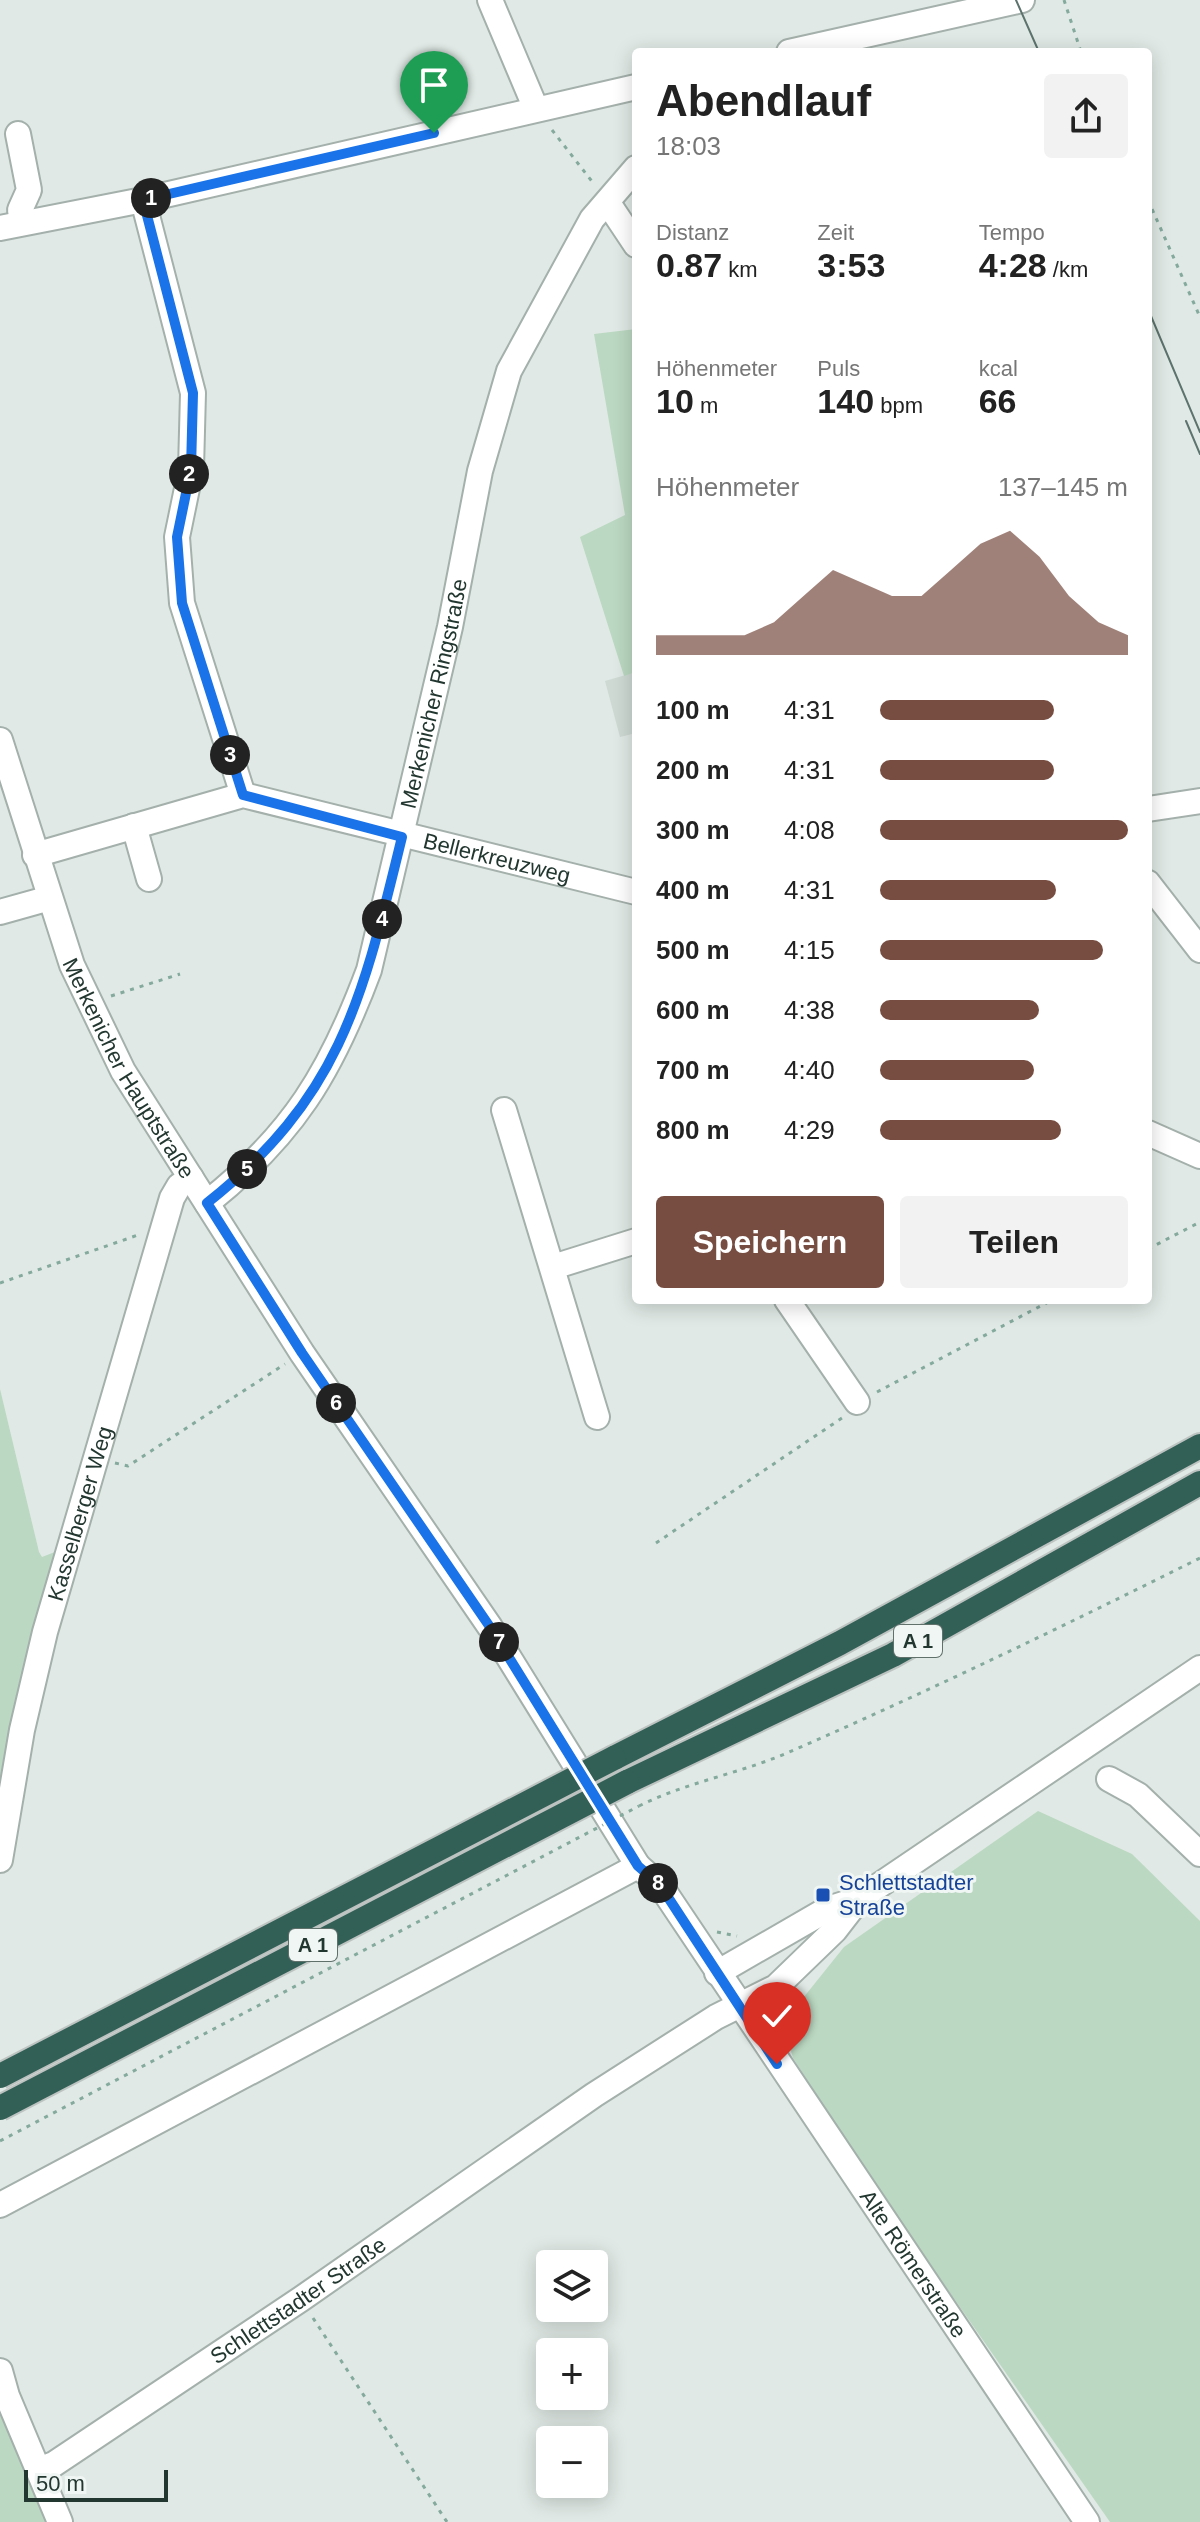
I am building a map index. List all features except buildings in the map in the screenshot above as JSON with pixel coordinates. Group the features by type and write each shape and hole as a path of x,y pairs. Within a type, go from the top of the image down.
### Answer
{"highway":[{"name":"A 1","path":"1116,1493 1200,1431"},
{"name":"A 1","path":"0,2076 840,1643 1200,1446"},
{"name":"A 1","path":"0,2108 627,1782 893,1655 1200,1483"}],"street":[{"path":"490,0 536,109"},
{"path":"807,48 1022,0"},
{"path":"11,225 143,200 632,88"},
{"path":"11,225 29,190 18,134"},
{"name":"Merkenicher Ringstraße","path":"207,1203 280,1135 322,1078 351,1019 369,970 402,837 493,420 521,343 592,219 632,173"},
{"path":"35,855 243,795 182,603 177,537 191,469 193,393 143,200"},
{"path":"608,203 632,239"},
{"name":"Merkenicher Hauptstraße","path":"0,740 72,965 123,1071 302,1353 490,1627 638,1866 660,1885 739,2007"},
{"name":"Bellerkreuzweg","path":"243,795 402,837 632,891"},
{"path":"1152,808 1200,801"},
{"path":"134,826 149,879"},
{"path":"1152,888 1200,950"},
{"path":"0,912 50,898"},
{"path":"504,1110 597,1417"},
{"path":"1152,1135 1200,1156"},
{"name":"Kasselberger Weg","path":"0,1860 22,1730 45,1632 172,1198 179,1186 191,1178"},
{"path":"553,1267 632,1242"},
{"path":"790,1304 857,1402"},
{"name":"Schlettstadter Straße","path":"39,2470 54,2464 301,2299 538,2134 716,2017 776,1987 798,1969 859,1899 1200,1668"},
{"path":"1109,1779 1138,1795 1200,1854"},
{"path":"0,2205 638,1866"},
{"name":"Schlettstadter Straße","path":"717,1973 828,1909 859,1899"},
{"name":"Alte Römerstraße","path":"739,2007 1087,2522"},
{"path":"0,2371 7,2396 60,2522"}],"path":[{"path":"1064,0 1080,48"},
{"path":"536,109 608,203"},
{"path":"1152,209 1200,317"},
{"path":"90,1003 180,974"},
{"path":"1152,1247 1200,1222"},
{"path":"0,1283 164,1226"},
{"path":"656,1543 842,1417 857,1402 1044,1304"},
{"path":"94,1458 128,1466 302,1353"},
{"path":"0,2141 676,1787 745,1771 901,1703 1200,1558"},
{"path":"301,2299 447,2522"}],"shaded area":[{"path":"632,673 632,734 620,737 605,681"}],"green space":[{"path":"632,329 632,673 624,676 580,537 625,515 594,334"},
{"path":"0,1389 39,1552 42,1557 60,1550 0,1809"},
{"path":"1038,1811 1132,1854 1200,1921 1200,2522 1110,2522 876,2187 793,2058 783,2023 844,1947"},
{"path":"0,2359 68,2522 0,2522"}],"tram line":[{"path":"1016,0 1037,48"},
{"path":"1152,318 1200,432"},
{"path":"1186,421 1200,454"}],"place":[{"name":"Schlettstadter Straße","path":"823,1895"}],"route":[{"path":"434,133 143,200 193,393 191,469 177,537 182,603 243,795 402,837 369,970 351,1019 322,1078 290,1125 234,1182 207,1203 302,1353 490,1627 638,1866 649,1872 660,1885 777,2064"}]}
